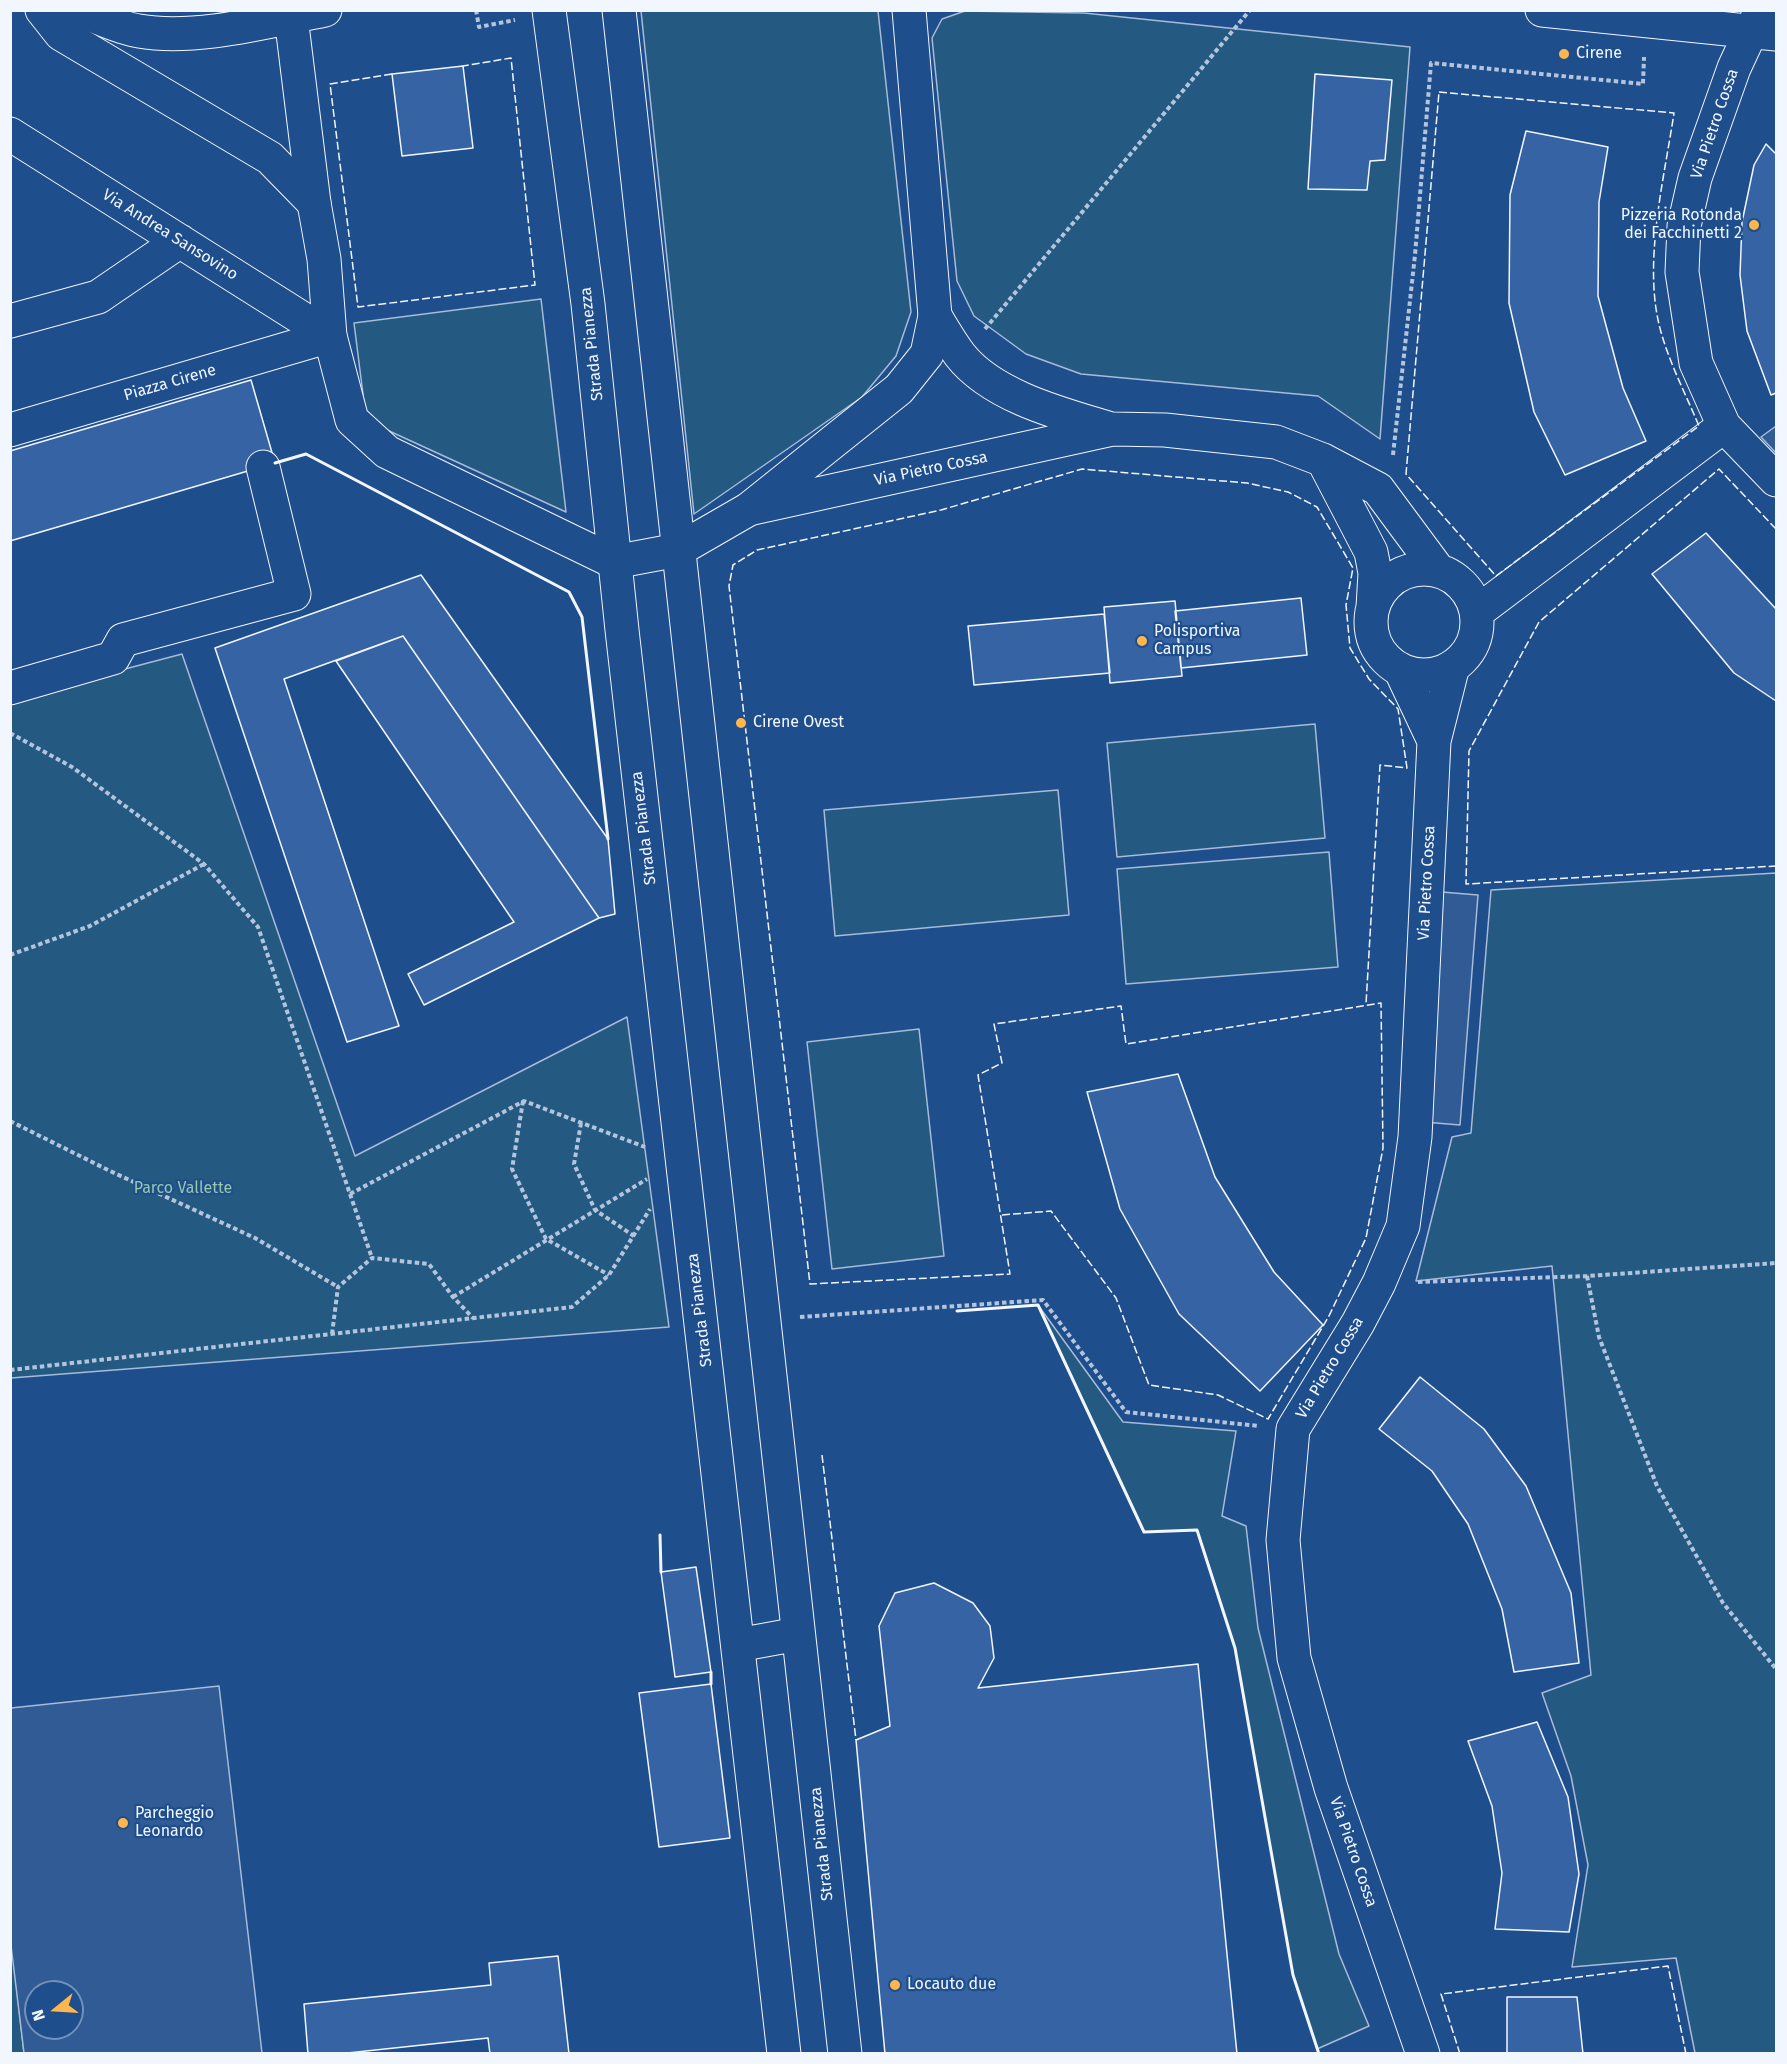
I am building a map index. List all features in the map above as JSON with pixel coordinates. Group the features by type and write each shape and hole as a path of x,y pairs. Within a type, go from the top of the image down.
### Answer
{"main road":[{"path":"42,10 61,34 270,158 314,203"},
{"path":"78,10 137,31 168,34 236,27 291,14 325,10"},
{"name":"Strada Pianezza","path":"549,10 588,304 614,562 784,2054"},
{"name":"Strada Pianezza","path":"619,10 845,2054"},
{"path":"291,14 314,203 324,259 330,336 352,420 387,452 614,562 678,550 749,509 899,389 927,354 935,316 909,10"},
{"name":"Via Pietro Cossa","path":"1542,10 1646,22 1762,25 1695,178 1684,226 1682,272 1694,352 1724,426 1776,480"},
{"name":"Via Andrea Sansovino","path":"10,134 330,336"},
{"path":"10,321 98,297 180,241"},
{"name":"Via Pietro Cossa","path":"935,316 962,357 1009,392 1048,410 1113,429"},
{"name":"Piazza Cirene","path":"10,430 330,336"},
{"path":"1477,612 1724,426"},
{"name":"Via Pietro Cossa","path":"749,509 1113,429 1165,430 1276,442 1323,460 1378,489 1438,570 1463,585 1477,612 1478,628 1473,644 1453,666 1438,674 1424,676 1400,669 1383,656 1374,641 1371,624 1375,573 1371,552 1323,460"},
{"path":"10,688 114,658 123,640 294,594 263,467"},
{"path":"1373,607 1380,592 1405,572 1421,568 1438,570"},
{"name":"Via Pietro Cossa","path":"1423,2054 1331,1788 1294,1658 1283,1540 1293,1429 1379,1284 1403,1226 1414,1137 1434,741 1453,666"},
{"name":"Via Pietro Cossa","path":"1400,669 1434,741"},
{"path":"738,1645 798,1634"}],"path":[{"path":"962,357 1250,10"},
{"path":"1388,503 1415,255 1431,63 1643,84 1646,22"},
{"path":"10,734 72,768 204,864 258,927 372,1258"},
{"path":"10,955 90,926 204,864"},
{"path":"350,1194 524,1101 647,1148"},
{"path":"524,1101 512,1169 546,1239 609,1275"},
{"path":"10,1121 110,1171 255,1238 338,1287"},
{"path":"581,1123 574,1164 595,1210 634,1236"},
{"path":"453,1297 650,1177"},
{"path":"10,1370 572,1307 609,1275 653,1203"},
{"path":"332,1334 338,1287 372,1258 429,1264 453,1297 473,1319"},
{"path":"1379,1284 1587,1276 1776,1263"},
{"path":"1587,1276 1599,1337 1657,1486 1723,1603 1776,1669"},
{"path":"763,1319 1043,1300 1126,1412 1293,1429"}],"green space":[{"path":"641,11 878,11 911,312 896,356 862,397 694,514"},
{"path":"965,11 1084,13 1410,47 1380,439 1318,396 1081,374 1026,354 974,316 957,281 932,38 942,19"},
{"path":"541,299 566,512 387,430 365,410 354,323"},
{"name":"Parco Vallette","path":"182,654 355,1156 627,1017 669,1327 11,1378 11,699"},
{"path":"1315,724 1325,838 1117,857 1107,743"},
{"path":"1058,790 1069,915 835,936 824,810"},
{"path":"1329,852 1338,967 1126,984 1117,869"},
{"path":"1776,873 1776,2053 1695,2053 1676,1958 1572,1967 1588,1865 1571,1776 1542,1693 1591,1675 1552,1266 1416,1281 1452,1137 1471,1133 1491,890"},
{"path":"919,1029 944,1256 832,1269 807,1042"},
{"path":"1038,1305 1123,1422 1236,1431 1222,1516 1246,1526 1258,1628 1339,1954 1369,2026 1317,2049 1293,1975 1235,1648 1197,1530 1144,1532"},
{"path":"11,1937 24,2053 11,2053"}],"shaded area":[{"path":"1776,426 1776,453 1761,437"},
{"path":"1442,892 1478,895 1460,1125 1424,1122"},
{"name":"Parcheggio Leonardo","path":"219,1686 262,2053 24,2053 10,1937 11,1708"}],"building":[{"path":"463,66 473,148 402,156 392,74"},
{"path":"1315,74 1392,80 1385,160 1370,161 1367,190 1308,189"},
{"path":"1526,131 1608,147 1599,202 1598,296 1623,388 1646,441 1565,475 1534,412 1509,303 1510,195"},
{"path":"1766,144 1776,154 1776,393 1771,395 1747,331 1740,275 1742,222 1754,165"},
{"path":"251,380 275,463 10,541 10,451"},
{"path":"1706,533 1776,609 1776,701 1734,673 1652,574"},
{"path":"421,575 608,839 615,914 599,918 403,636 284,679 399,1026 347,1042 215,648"},
{"path":"1301,598 1307,655 1181,668 1175,611"},
{"name":"Polisportiva Campus","path":"1175,601 1182,676 1110,683 1104,607"},
{"path":"1104,614 1110,673 974,685 968,626"},
{"path":"403,636 599,918 424,1005 408,974 514,922 336,661"},
{"path":"1178,1074 1215,1177 1274,1272 1323,1325 1260,1391 1179,1314 1120,1209 1087,1092"},
{"path":"1420,1377 1484,1429 1526,1486 1571,1593 1579,1663 1514,1672 1502,1609 1468,1524 1432,1471 1379,1429"},
{"path":"696,1567 711,1672 675,1677 661,1572"},
{"path":"934,1583 973,1603 990,1626 994,1658 978,1688 1198,1664 1237,2054 885,2054 856,1740 890,1726 879,1626 895,1593"},
{"path":"711,1684 730,1838 659,1847 639,1693"},
{"path":"1537,1722 1568,1797 1579,1874 1569,1932 1495,1929 1502,1873 1492,1806 1468,1741"},
{"path":"558,1956 569,2054 490,2054 488,2038 338,2054 308,2054 304,2004 491,1985 489,1963"},
{"path":"1507,1997 1577,1997 1583,2054 1507,2054"}],"fence":[{"path":"392,74 330,84 358,307 535,285 511,58 463,66"},
{"path":"1439,92 1674,113 1660,194 1654,251 1656,306 1669,356 1699,426 1496,576 1406,474 1439,92"},
{"path":"1002,1215 1051,1211 1116,1298 1149,1385 1218,1395 1268,1419 1329,1316 1366,1238 1383,1148 1381,1003 1126,1044 1121,1006 994,1024 1002,1063 978,1075 1010,1274 810,1284 729,586 733,565 757,550 941,510 1082,469 1247,483 1288,492 1317,507 1353,568 1346,605 1350,648 1369,679 1398,709 1407,768 1380,765 1366,1004"},
{"path":"1776,529 1719,469 1539,622 1469,751 1466,884 1776,866"},
{"path":"822,1455 856,1740"},
{"path":"1460,2054 1441,1994 1668,1966 1686,2054"}],"wall":[{"path":"275,463 306,454 569,592 582,617 608,839"},
{"path":"957,1311 1038,1305 1144,1532 1197,1530 1235,1648 1293,1975 1319,2054"},
{"path":"660,1535 661,1572"},
{"path":"711,1672 711,1684"}],"place":[{"name":"Cirene","path":"1564,54"},
{"name":"Pizzeria Rotonda dei Facchinetti 2","path":"1754,225"},
{"name":"Polisportiva Campus","path":"1142,641"},
{"name":"Cirene Ovest","path":"741,723"},
{"name":"Parcheggio Leonardo","path":"123,1823"},
{"name":"Locauto due","path":"895,1985"}]}
